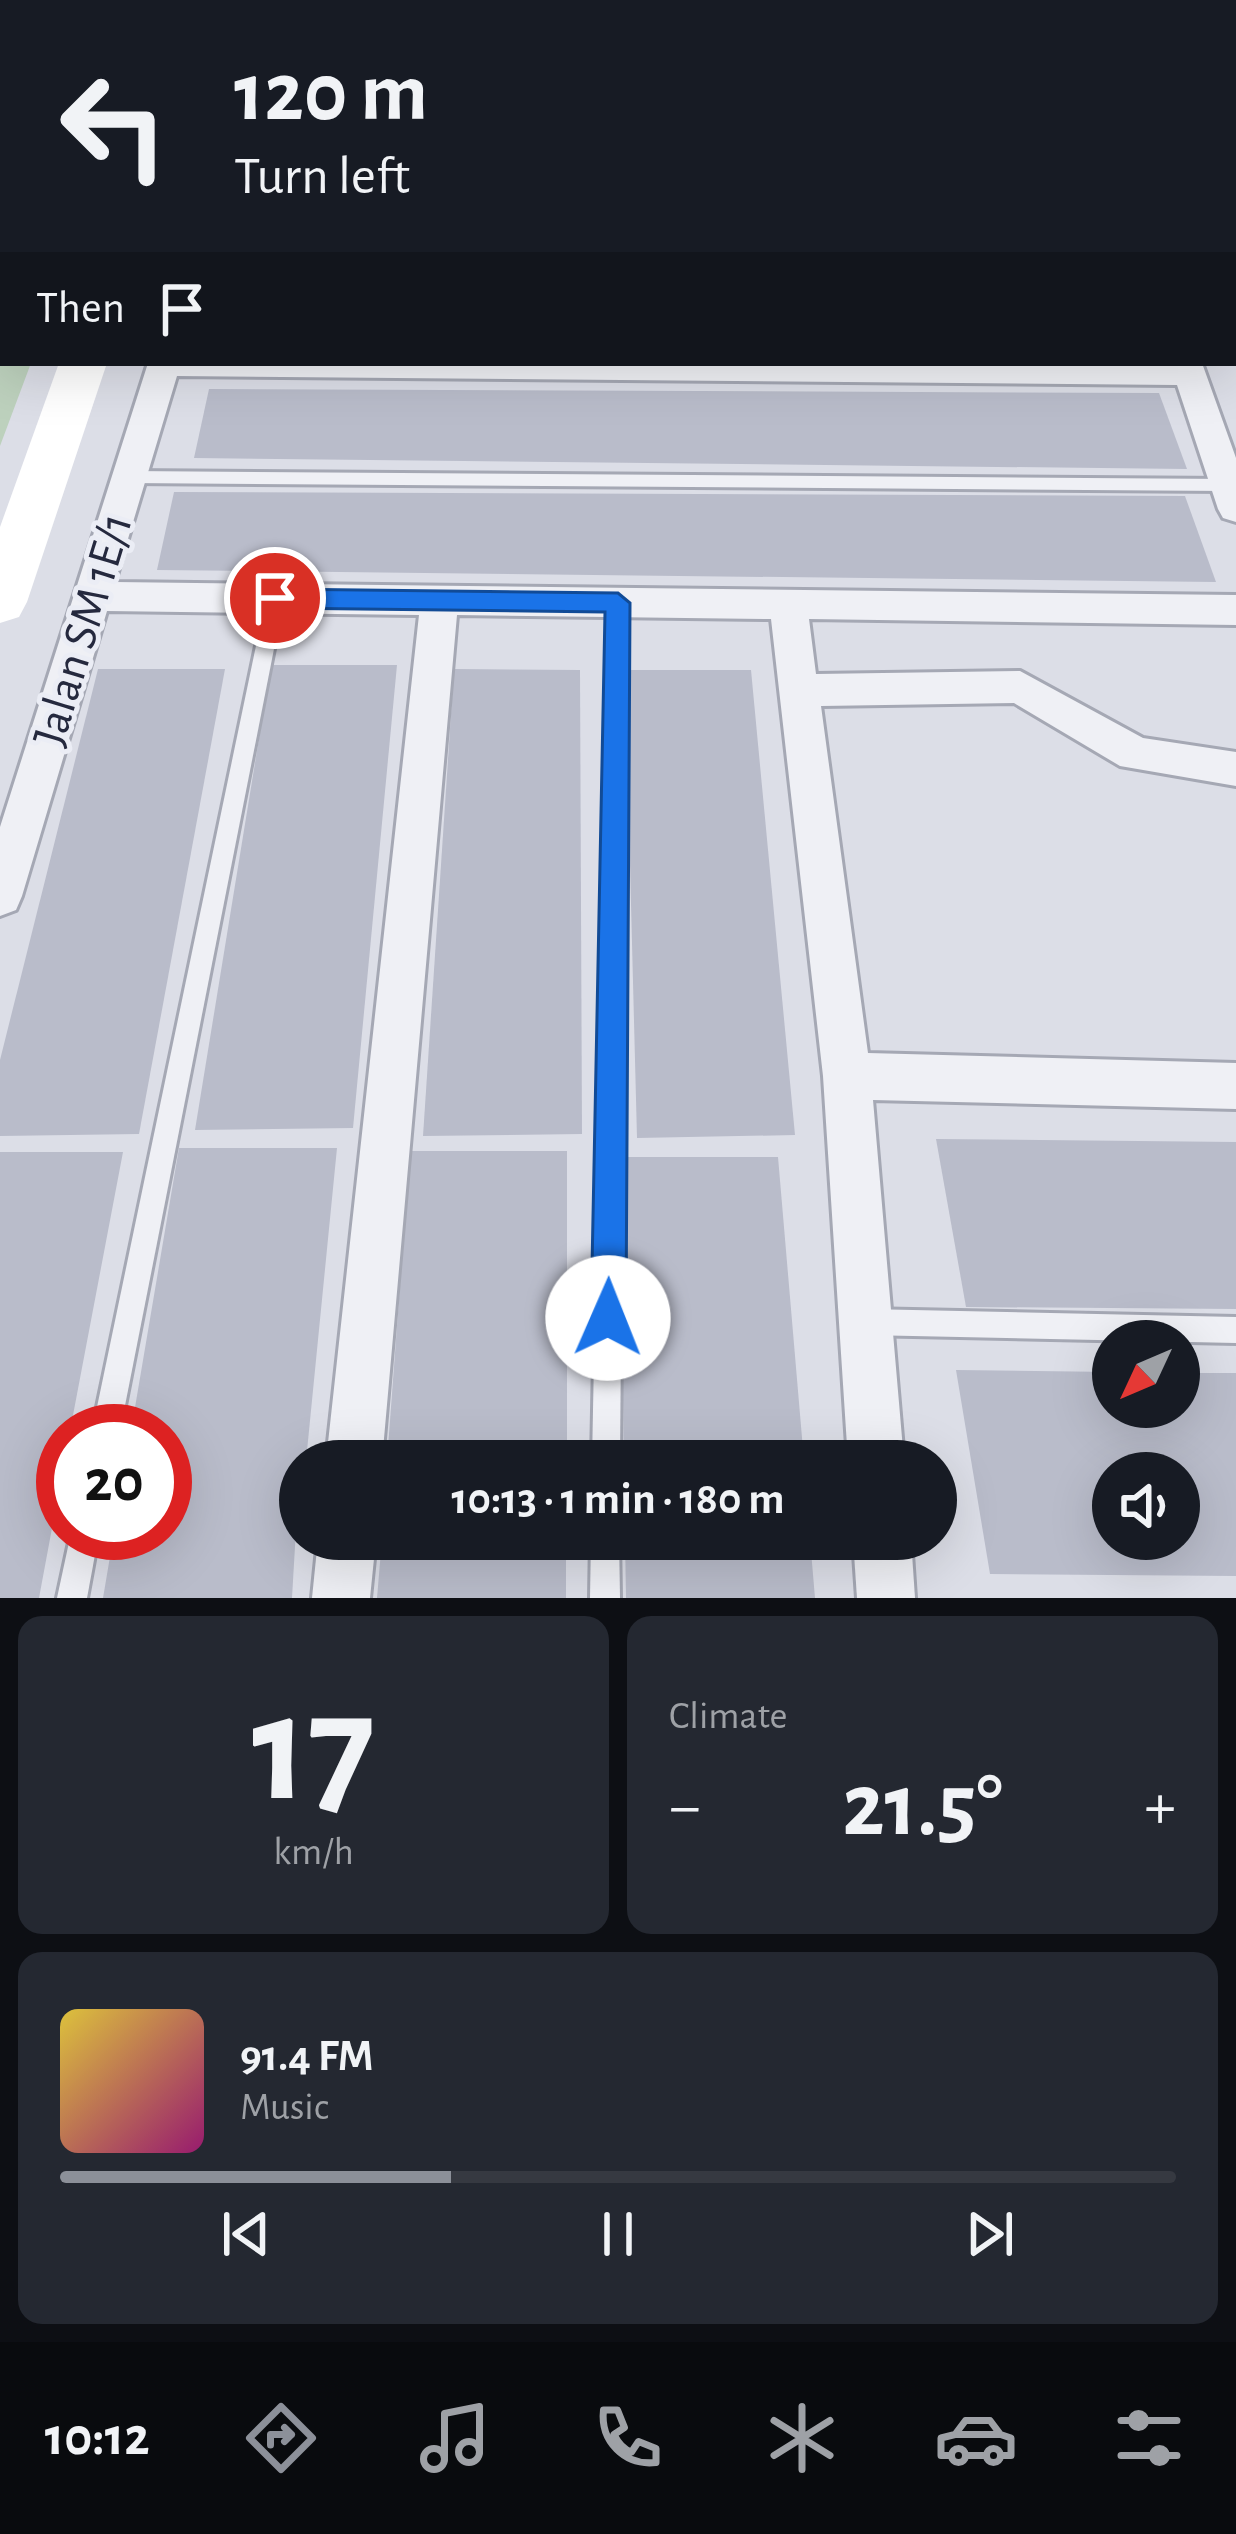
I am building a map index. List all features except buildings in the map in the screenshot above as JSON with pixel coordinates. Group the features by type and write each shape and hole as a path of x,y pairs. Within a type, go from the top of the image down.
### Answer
{"street":[{"path":"0,602 82,366"},
{"name":"Jalan SM 1E/1","path":"0,896 7,850 163,366"},
{"path":"574,366 1188,369 1232,497"},
{"path":"91,596 1236,610"},
{"path":"356,1440 439,601"},
{"path":"788,605 847,1076 874,1440"},
{"path":"799,690 1020,687 1135,754 1236,769"},
{"path":"847,1076 1236,1086"},
{"path":"341,1598 344,1560"},
{"path":"883,1560 886,1598"}],"lane":[{"path":"129,477 1232,497"},
{"path":"111,1404 275,598"},
{"path":"606,1440 618,603"},
{"path":"866,1322 1236,1330"},
{"path":"71,1598 79,1560"},
{"path":"604,1598 605,1560"}],"green space":[{"path":"0,366 30,366 0,446"}],"route":[{"path":"275,598 618,603 608,1318"}]}
